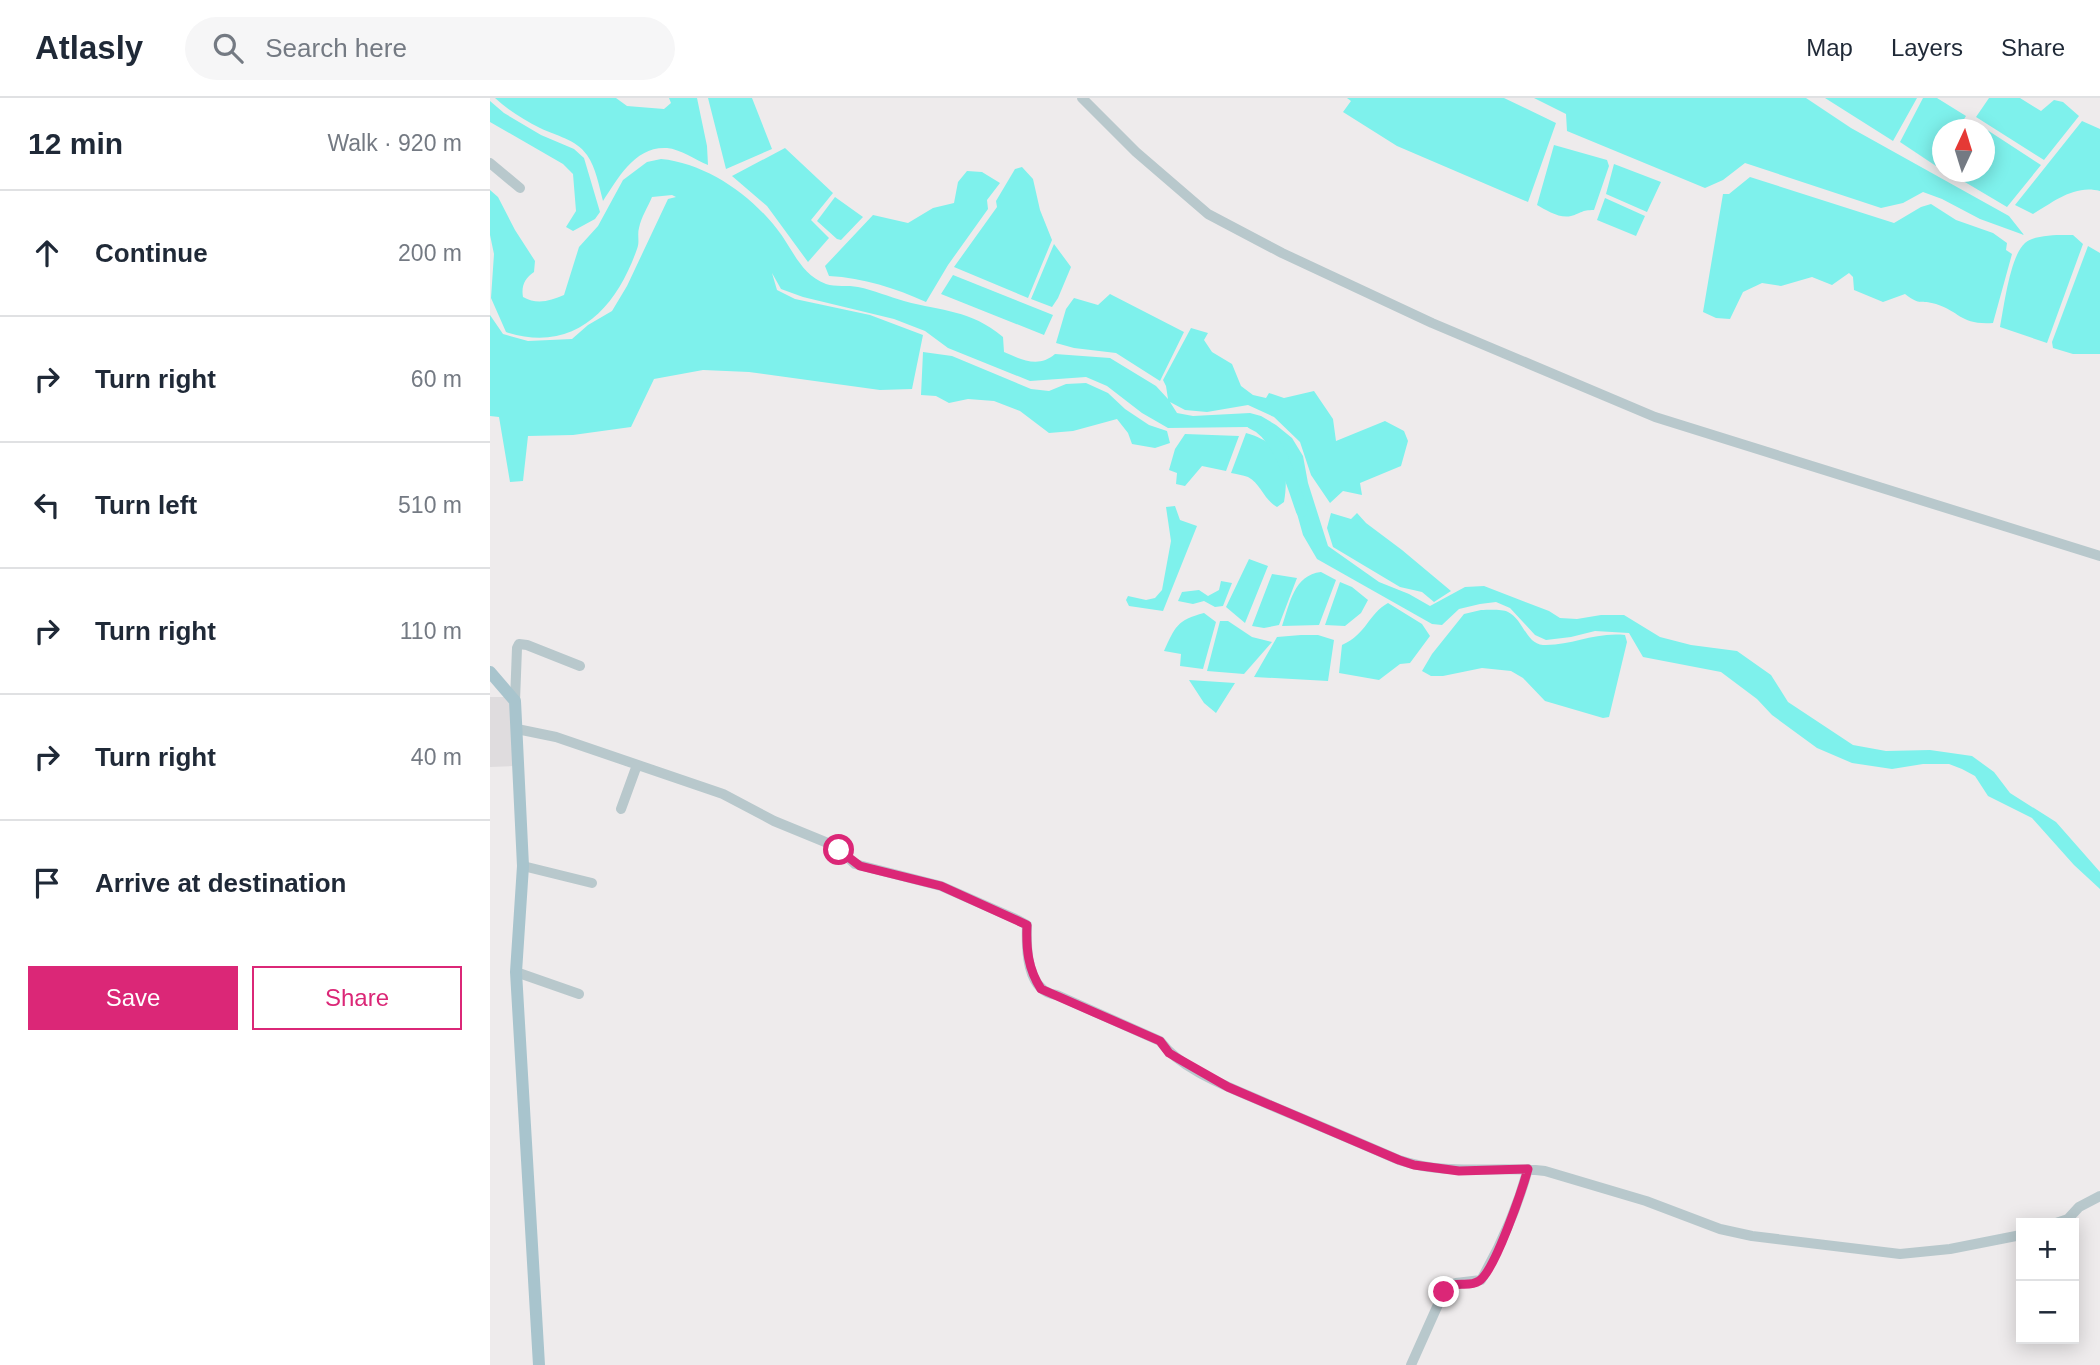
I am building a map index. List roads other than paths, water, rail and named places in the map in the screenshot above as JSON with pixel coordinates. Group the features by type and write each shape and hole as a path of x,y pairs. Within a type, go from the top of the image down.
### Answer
{"main road":[{"path":"490,672 515,701 517,729 523,866 516,972 539,1365"}],"street":[{"path":"1082,98 1136,152 1208,214 1306,265 1421,318 1541,371 1665,421 2100,556"},
{"path":"490,163 520,188"},
{"path":"515,701 519,644 580,666"},
{"path":"517,729 556,737 723,794 774,821 835,846 860,866 941,886 1027,925 1027,958 1034,979 1041,989 1160,1041 1169,1053 1228,1087 1414,1165 1459,1171 1528,1169 1562,1176 1646,1201 1720,1229 1752,1236 1900,1254 1950,1249 2016,1236"},
{"path":"621,809 637,765"},
{"path":"523,866 592,883"},
{"path":"516,972 579,994"},
{"path":"1411,1365 1445,1289 1456,1283 1481,1280 1495,1257 1519,1201 1528,1169"},
{"path":"2069,1218 2079,1207 2100,1196"}],"water":[{"path":"495,98 616,98 627,106 664,109 671,103 669,98 697,98 708,165 672,149 646,152 629,165 603,201 593,166 582,150 572,142 522,118"},
{"path":"708,98 752,98 772,149 726,169"},
{"path":"1347,98 1504,98 1556,123 1528,202 1397,146 1343,112 1351,101"},
{"path":"1534,98 1806,98 1851,128 1932,173 1932,182 1948,182 2009,216 2024,235 1980,219 1923,192 1903,203 1881,208 1745,163 1723,180 1705,188 1567,131 1566,114"},
{"path":"1825,98 1917,98 1893,141"},
{"path":"1923,98 1937,98 1966,116 1964,119 1932,119 1932,163 1900,142"},
{"path":"1989,98 2020,98 2041,111 2054,100 2063,102 2079,116 2044,160 1995,129 1995,119 1976,117"},
{"path":"490,101 504,113 541,135 574,149 584,158 600,212 595,219 573,231 566,227 576,211 573,174 563,164 490,122"},
{"path":"2082,121 2100,129 2100,191 2091,189 2073,192 2033,214 2015,205"},
{"path":"1995,135 2041,165 2007,207 1965,182 1995,182"},
{"path":"1554,145 1607,160 1609,166 1594,210 1562,216 1537,205"},
{"path":"785,148 833,193 811,220 829,238 808,262 767,206 732,176"},
{"path":"661,159 694,167 725,182 740,193 766,216 803,267 817,280 830,285 864,288 967,316 1003,337 1004,352 1017,358 1037,362 1055,354 1110,358 1156,386 1168,399 1163,380 1191,328 1208,333 1204,340 1212,352 1232,364 1241,386 1253,395 1266,398 1269,393 1284,398 1314,391 1333,419 1336,441 1385,421 1404,431 1408,441 1401,466 1360,483 1362,495 1343,491 1330,503 1311,475 1300,442 1274,417 1248,405 1207,412 1185,410 1170,402 1177,413 1193,416 1250,413 1261,416 1292,438 1303,456 1308,483 1328,546 1379,582 1430,606 1465,587 1484,586 1549,611 1560,618 1624,615 1660,637 1691,645 1737,651 1771,675 1788,702 1853,745 1886,751 1930,750 1972,756 1994,772 2010,793 2056,822 2100,872 2100,889 2074,865 2032,818 1988,796 1975,776 1949,764 1923,764 1892,769 1852,763 1817,748 1721,672 1643,657 1629,633 1595,631 1546,640 1535,635 1510,608 1496,602 1459,609 1442,625 1432,624 1317,559 1303,535 1296,510 1297,482 1274,435 1248,427 1168,428 1142,413 1107,386 1086,377 1030,381 948,348 925,331 894,319 781,289 772,273 777,290 795,299 870,315 923,335 912,389 880,390 749,372 703,370 654,379 631,427 573,435 528,436 523,481 510,482 499,417 490,416 490,315 503,334 528,341 572,339 588,325 612,311 627,286 668,199 676,197 652,197 640,224 638,246 628,271 604,307 589,321 572,331 552,337 530,337 506,332 491,298 494,254 490,235 490,190 498,197 535,261 534,272 523,286 523,297 533,301 549,300 564,295 579,247 598,226 623,180 647,162"},
{"path":"1614,164 1661,182 1647,212 1606,194"},
{"path":"1022,167 1033,179 1040,210 1052,240 1028,298 954,267 997,207 996,201 1015,169"},
{"path":"967,171 982,172 1000,183 987,200 988,209 948,265 926,302 879,284 829,276 825,266 873,215 908,223 933,208 954,203 958,182"},
{"path":"1750,177 1894,223 1931,204 1956,220 1993,233 2007,243 2006,250 2012,254 1993,323 1967,320 1944,307 1918,302 1905,294 1883,302 1854,290 1853,277 1849,273 1832,285 1812,277 1781,286 1762,283 1743,292 1730,319 1716,318 1703,312 1723,194 1729,194"},
{"path":"835,197 863,217 841,240 817,221"},
{"path":"1605,198 1645,216 1636,236 1597,220"},
{"path":"2073,235 2083,244 2047,343 2000,327 2008,282 2015,259 2025,243 2035,238"},
{"path":"1054,244 1071,267 1052,307 1031,299"},
{"path":"2088,246 2100,253 2100,354 2073,354 2053,348 2052,342"},
{"path":"953,275 1053,315 1044,335 941,294"},
{"path":"1110,294 1184,332 1160,381 1116,353 1056,343 1066,309 1074,298 1098,305"},
{"path":"923,352 952,356 1031,389 1049,391 1066,384 1086,383 1108,393 1125,409 1149,425 1167,431 1170,443 1155,448 1132,444 1128,433 1117,419 1073,431 1049,433 1020,411 994,401 968,399 949,403 936,396 921,395"},
{"path":"1246,433 1268,443 1281,458 1286,489 1284,502 1277,507 1252,480 1231,473"},
{"path":"1185,434 1239,436 1226,471 1202,466 1185,486 1176,484 1177,473 1169,470 1175,449"},
{"path":"1175,506 1180,520 1197,526 1163,611 1129,606 1126,600 1128,596 1146,600 1155,598 1162,590 1171,541 1166,507"},
{"path":"1331,513 1351,519 1357,513 1451,591 1434,602 1422,592 1400,587 1333,547 1327,528"},
{"path":"1249,559 1268,566 1245,623 1226,607"},
{"path":"1321,572 1336,580 1319,625 1282,626 1299,584 1312,574"},
{"path":"1272,574 1297,578 1279,625 1264,628 1252,626"},
{"path":"1221,581 1232,583 1223,606 1215,607 1204,601 1193,604 1178,601 1182,592 1199,590 1208,596 1219,590"},
{"path":"1340,582 1352,587 1368,600 1361,613 1345,626 1325,625"},
{"path":"1388,603 1422,624 1430,636 1410,663 1400,664 1379,680 1339,673 1342,645 1357,635"},
{"path":"1499,610 1513,615 1537,644 1554,645 1603,635 1625,635 1627,642 1609,717 1603,718 1545,701 1523,678 1511,671 1482,668 1431,676 1422,671 1464,614"},
{"path":"1204,613 1216,622 1203,669 1180,666 1181,654 1164,651 1182,622"},
{"path":"1220,621 1228,621 1252,637 1272,642 1244,674 1207,671"},
{"path":"1318,635 1334,640 1328,681 1254,677 1277,637"},
{"path":"1189,680 1235,683 1216,713 1204,703"}],"waterway":[{"path":"1252,423 1270,437 1284,461 1302,511"}]}
